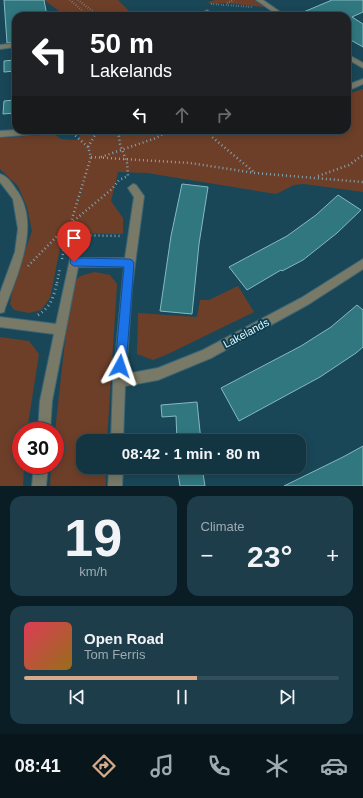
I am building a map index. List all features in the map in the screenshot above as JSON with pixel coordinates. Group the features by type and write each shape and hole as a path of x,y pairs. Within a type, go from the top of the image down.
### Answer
{"street":[{"path":"259,0 277,12"},
{"path":"0,48 12,46"},
{"path":"351,58 363,66"},
{"path":"351,86 363,81"},
{"path":"0,134 12,133"},
{"path":"0,177 18,198 23,229 20,252 0,308"},
{"path":"117,434 119,381 129,263 139,196 133,188"},
{"path":"45,422 46,400 74,262 129,263"},
{"name":"Lakelands","path":"119,381 158,374 207,354 305,301 363,263"},
{"path":"0,322 60,330"},
{"path":"39,486 40,474"},
{"path":"115,486 116,474"}],"path":[{"path":"70,0 84,12"},
{"path":"78,0 94,12"},
{"path":"227,4 234,0"},
{"path":"207,12 214,10 208,5 227,4 270,7"},
{"path":"67,236 91,157 88,147 73,134"},
{"path":"88,147 96,134"},
{"path":"25,270 70,224 112,189 119,180 128,176 129,172 120,144 119,134"},
{"path":"99,158 164,134"},
{"path":"211,134 212,137 254,173"},
{"path":"316,177 349,165 363,155"},
{"path":"91,157 190,163 254,173 363,182"}],"shaded area":[{"path":"44,0 118,0 130,12 60,12"},
{"path":"215,0 254,0 264,7 225,3 210,4 208,2"},
{"path":"363,89 363,192 304,184 294,185 276,194 147,173 118,172 111,201 123,218 123,234 63,233 50,298 41,310 29,313 14,310 10,304 13,286 32,231 27,207 18,186 0,169 0,138 54,134 61,139 76,140 81,134 351,134 351,93"},
{"path":"95,272 110,275 117,284 107,434 76,434 76,474 106,474 106,486 50,486 51,474 64,474 64,422 56,422 70,296 73,285 77,279"},
{"path":"238,286 254,312 153,360 137,354 138,313 197,317 200,300 209,300"},
{"path":"0,337 29,341 39,354 28,422 12,422 12,474 24,474 23,486 0,486"}],"building":[{"path":"4,0 44,0 46,12 12,12 12,42 7,43"},
{"path":"332,0 363,0 363,12 352,17 363,24 363,47 351,40 351,12 304,12"},
{"path":"12,60 12,71 4,72 4,61"},
{"path":"12,100 12,113 3,114 4,101"},
{"path":"182,184 208,187 199,244 192,314 160,311 171,236"},
{"path":"338,195 361,210 337,233 303,260 282,271 281,270 247,290 229,267 287,236 316,215"},
{"path":"357,305 363,310 363,347 320,377 239,421 221,388 301,346 331,327"},
{"path":"197,402 200,434 177,434 176,416 162,417 161,405"},
{"path":"363,446 363,486 284,486 343,457"},
{"path":"178,474 203,474 205,486 180,486"}],"route":[{"path":"74,262 129,263 120,366"}]}
